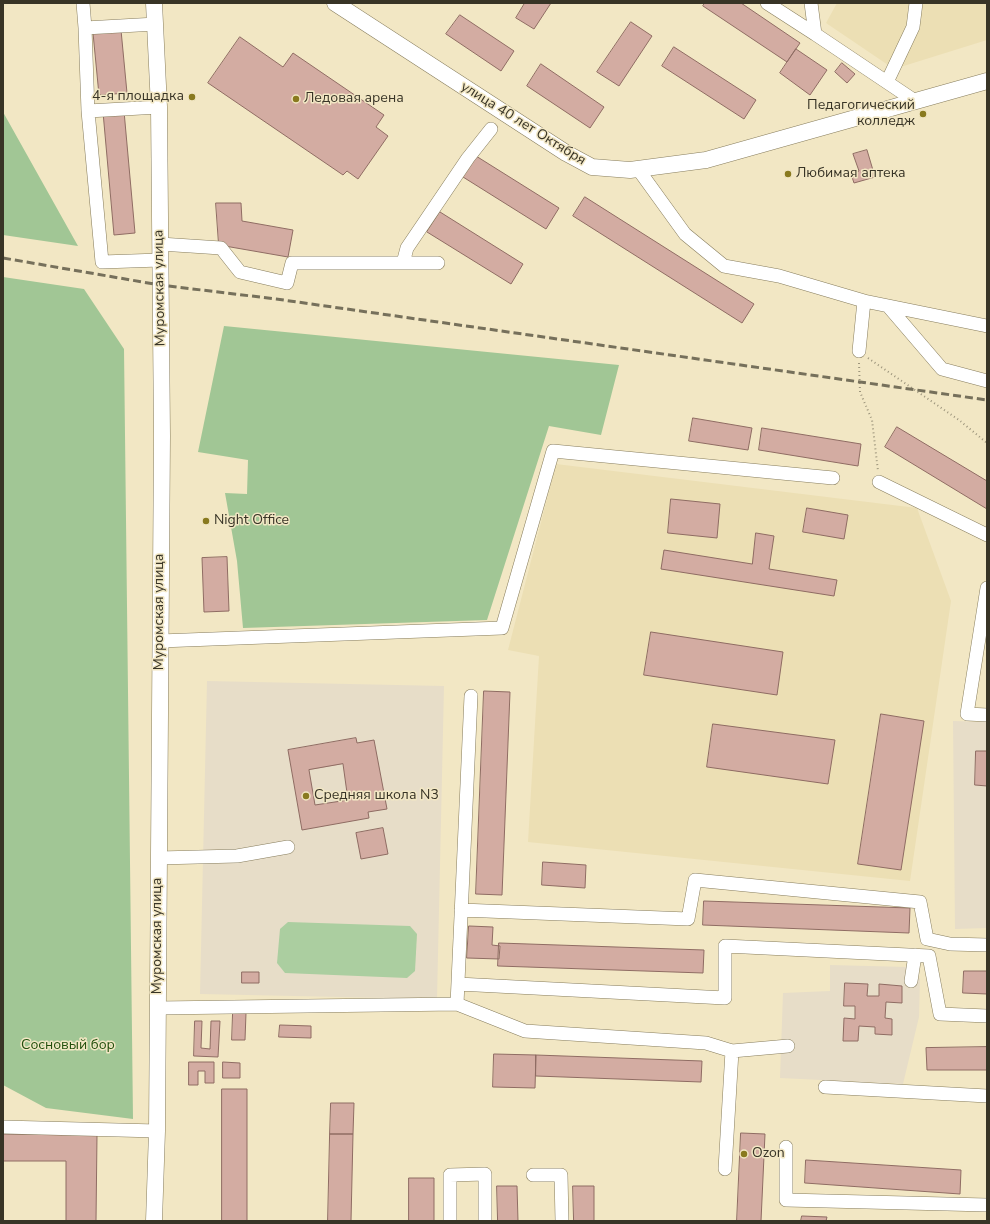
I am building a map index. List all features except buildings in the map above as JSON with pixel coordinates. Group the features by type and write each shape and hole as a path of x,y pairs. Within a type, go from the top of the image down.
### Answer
{"main road":[{"name":"Муромская улица","path":"154,3 159,107 162,436 157,1131 154,1221"},
{"name":"улица 40 лет Октября","path":"335,3 566,154 592,167 630,170 706,160 987,81"}],"street":[{"path":"84,3 88,111 102,262 160,260"},
{"path":"767,3 915,101"},
{"path":"811,3 815,34"},
{"path":"886,82 913,27 916,3"},
{"path":"85,28 156,24"},
{"path":"88,111 159,107"},
{"path":"403,263 407,248 468,158 491,129"},
{"path":"638,169 685,234 724,266 779,276 864,301 987,326"},
{"path":"160,244 220,248 240,272 287,283 292,263 438,263"},
{"path":"859,352 864,301"},
{"path":"888,306 942,369 987,381"},
{"path":"160,640 502,628 553,451 833,478"},
{"path":"880,482 987,535"},
{"path":"987,588 967,714 987,715"},
{"path":"457,1004 471,696"},
{"path":"159,858 237,856 288,847"},
{"path":"461,910 688,919 695,880 920,902 940,1014 987,1016"},
{"path":"927,939 950,944 987,945"},
{"path":"458,984 725,998 725,946 929,956"},
{"path":"910,981 915,955"},
{"path":"158,1008 457,1004 525,1031 706,1043 732,1051 788,1046"},
{"path":"725,1169 732,1051"},
{"path":"825,1087 987,1096"},
{"path":"3,1127 157,1131"},
{"path":"786,1147 786,1200 987,1206"},
{"path":"450,1221 450,1175 485,1174 485,1221"},
{"path":"533,1175 562,1175 562,1221"}],"path":[{"path":"859,352 959,420 987,443"},
{"path":"859,352 860,392 872,420 880,482"}],"shaded area":[{"path":"837,3 987,3 987,40 894,69 826,23"},
{"path":"556,464 917,508 951,601 910,881 528,842 539,656 508,650"},
{"path":"207,681 444,686 437,999 200,994"},
{"path":"953,721 987,722 987,928 955,929"},
{"path":"830,965 908,967 920,979 919,1017 903,1084 780,1078 783,993 830,991"}],"green space":[{"path":"3,112 78,246 3,235"},
{"name":"Сосновый бор","path":"3,277 84,289 124,349 133,1119 46,1108 3,1085"},
{"path":"224,326 619,365 601,435 549,426 487,620 243,628 237,561 225,493 247,494 248,460 198,452"},
{"path":"288,922 410,926 417,934 415,971 407,978 285,973 277,963 280,929"}],"railway":[{"path":"3,258 160,285 276,299 987,400"}],"place":[{"name":"4-я площадка","path":"192,97"},
{"name":"Ледовая арена","path":"296,99"},
{"name":"Педагогический колледж","path":"923,114"},
{"name":"Любимая аптека","path":"788,174"},
{"name":"Night Office","path":"206,521"},
{"name":"Средняя школа N3","path":"306,796"},
{"name":"Ozon","path":"744,1154"}]}
